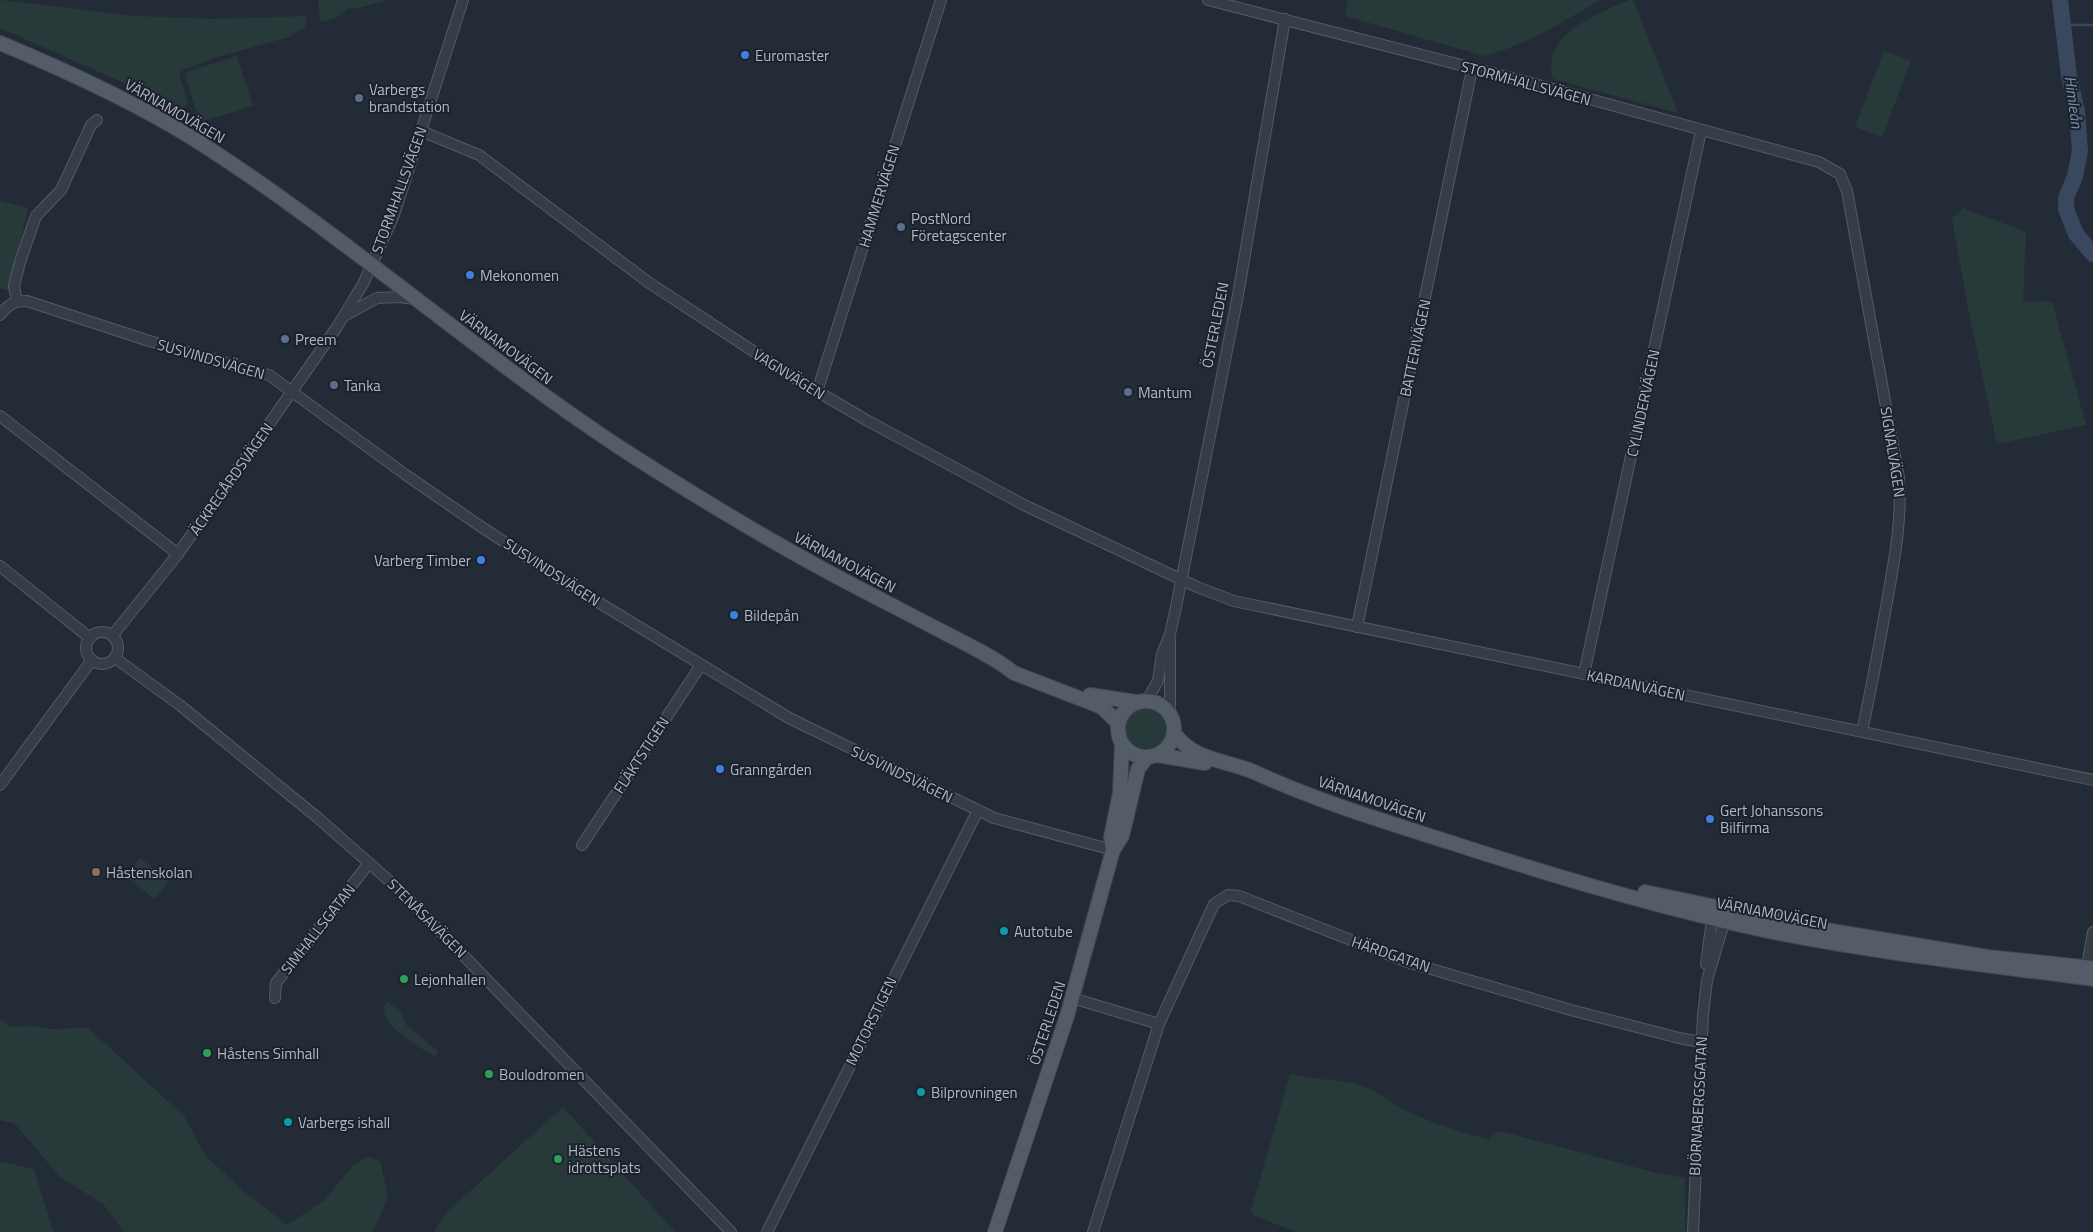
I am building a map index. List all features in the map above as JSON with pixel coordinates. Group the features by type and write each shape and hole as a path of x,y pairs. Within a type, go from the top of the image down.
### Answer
{"main road":[{"name":"VÄRNAMOVÄGEN","path":"0,43 89,81 191,138 296,209 501,365 633,456 792,554 1002,664 1072,690 1116,701 1141,701 1160,704 1170,714"},
{"name":"VÄRNAMOVÄGEN","path":"1002,664 1014,673 1102,707 1118,723"},
{"path":"1122,744 1118,723 1124,710 1141,701"},
{"path":"1152,756 1169,746 1174,733 1170,714"},
{"name":"VÄRNAMOVÄGEN","path":"1174,733 1192,751 1244,768 1283,785"},
{"name":"VÄRNAMOVÄGEN","path":"1122,744 1132,754 1202,762 1283,785 1525,868 1720,914 2089,973"},
{"name":"ÖSTERLEDEN","path":"1113,850 1111,837 1120,793 1122,744"},
{"name":"ÖSTERLEDEN","path":"995,1232 1072,998 1113,850 1122,836 1138,768 1152,756"}],"street":[{"name":"STORMHALLSVÄGEN","path":"372,266 394,215 463,0"},
{"name":"HAMMERVÄGEN","path":"818,392 941,0"},
{"name":"STORMHALLSVÄGEN","path":"1208,0 1819,162 1840,174"},
{"name":"ÖSTERLEDEN","path":"1141,701 1158,681 1162,654 1170,634 1238,295 1285,19"},
{"name":"BATTERIVÄGEN","path":"1357,627 1472,69"},
{"path":"0,315 9,304 17,301 14,286 36,216 61,190 91,125 97,120"},
{"name":"VAGNVÄGEN","path":"421,131 479,155 648,282 818,392 1024,505 1181,579"},
{"name":"CYLINDERVÄGEN","path":"1584,674 1701,131"},
{"name":"SIGNALVÄGEN","path":"1840,174 1847,191 1898,469 1901,504 1900,528 1888,599 1862,731"},
{"name":"ÄCKREGÅRDSVÄGEN","path":"112,636 178,554 344,316 372,266"},
{"name":"ÄCKREGÅRDSVÄGEN","path":"344,316 377,298 399,297 416,299"},
{"name":"SUSVINDSVÄGEN","path":"17,301 27,301 146,340 268,375 406,476 565,582 789,718 977,812 1113,850"},
{"path":"0,416 178,554"},
{"path":"0,566 90,638"},
{"name":"KARDANVÄGEN","path":"1181,579 1234,601 2093,780"},
{"path":"103,632 112,636 118,648 115,658 104,664 92,660 86,649 90,638 103,632"},
{"name":"ÖSTERLEDEN","path":"1170,634 1170,714"},
{"name":"STENÅSAVÄGEN","path":"115,658 188,712 369,863 441,930 730,1232"},
{"path":"0,785 92,660"},
{"name":"FLÄKTSTIGEN","path":"582,845 701,665"},
{"name":"MOTORSTIGEN","path":"767,1232 977,812"},
{"name":"SIMHALLSGATAN","path":"275,998 276,983 369,863"},
{"name":"HÄRDGATAN","path":"1093,1232 1159,1024 1214,904 1228,895 1238,896 1407,962 1571,1010 1679,1038 1702,1042"},
{"name":"BJÖRNABERGSGATAN","path":"1694,1232 1702,1042 1707,980 1706,969 1720,914"},
{"path":"2089,973 2093,932"},
{"path":"1072,998 1159,1024"}],"shaded area":[{"path":"0,0 135,16 215,19 307,16 305,27 289,37 217,57 183,70 179,74 188,104 176,114 122,82 0,28"},
{"path":"318,0 389,0 353,9 348,8 336,18 321,22 318,15 320,15"},
{"path":"1348,0 1600,0 1515,46 1484,56 1345,16"},
{"path":"1629,0 1633,0 1677,111 1674,112 1553,79 1552,63 1555,50 1563,38 1588,19"},
{"path":"1884,51 1911,61 1882,137 1855,127"},
{"path":"237,56 253,106 200,122 184,73"},
{"path":"0,201 28,208 10,291 0,288"},
{"path":"1963,208 2026,232 2023,302 2052,301 2086,425 1997,444 1968,308 1952,219"},
{"path":"1142,707 1150,707 1159,711 1165,717 1169,730 1165,743 1159,749 1150,753 1142,753 1133,749 1127,743 1123,734 1123,726 1127,717 1133,711"},
{"path":"140,858 169,881 155,899 126,877"},
{"path":"387,1001 401,1012 407,1026 438,1051 435,1056 399,1033 391,1025 384,1009"},
{"path":"0,1019 11,1027 34,1026 48,1029 88,1028 184,1116 205,1155 243,1191 287,1225 325,1200 353,1165 368,1157 380,1161 388,1196 375,1227 371,1232 124,1232 103,1204 60,1177 15,1124 0,1120"},
{"path":"1290,1074 1360,1085 1421,1117 1454,1130 1489,1140 1494,1133 1504,1132 1653,1172 1685,1178 1685,1232 1296,1232 1253,1215 1251,1210"},
{"name":"Hästens idrottsplats","path":"563,1107 675,1232 434,1232 447,1212"},
{"path":"0,1162 34,1169 53,1232 0,1232"}],"waterway":[{"name":"Himleån","path":"2060,0 2069,76 2077,112 2080,151 2075,176 2066,198 2066,209 2076,234 2093,254"},
{"path":"2064,25 2093,25"}],"place":[{"name":"Euromaster","path":"745,55"},
{"name":"Varbergs brandstation","path":"359,98"},
{"name":"PostNord Företagscenter","path":"901,227"},
{"name":"Mekonomen","path":"470,275"},
{"name":"Preem","path":"285,339"},
{"name":"Tanka","path":"334,385"},
{"name":"Mantum","path":"1128,392"},
{"name":"Varberg Timber","path":"481,560"},
{"name":"Bildepån","path":"734,615"},
{"name":"Granngården","path":"720,769"},
{"name":"Gert Johanssons Bilfirma","path":"1710,819"},
{"name":"Håstenskolan","path":"96,872"},
{"name":"Autotube","path":"1004,931"},
{"name":"Lejonhallen","path":"404,979"},
{"name":"Håstens Simhall","path":"207,1053"},
{"name":"Boulodromen","path":"489,1074"},
{"name":"Bilprovningen","path":"921,1092"},
{"name":"Varbergs ishall","path":"288,1122"},
{"name":"Hästens idrottsplats","path":"558,1159"}]}
